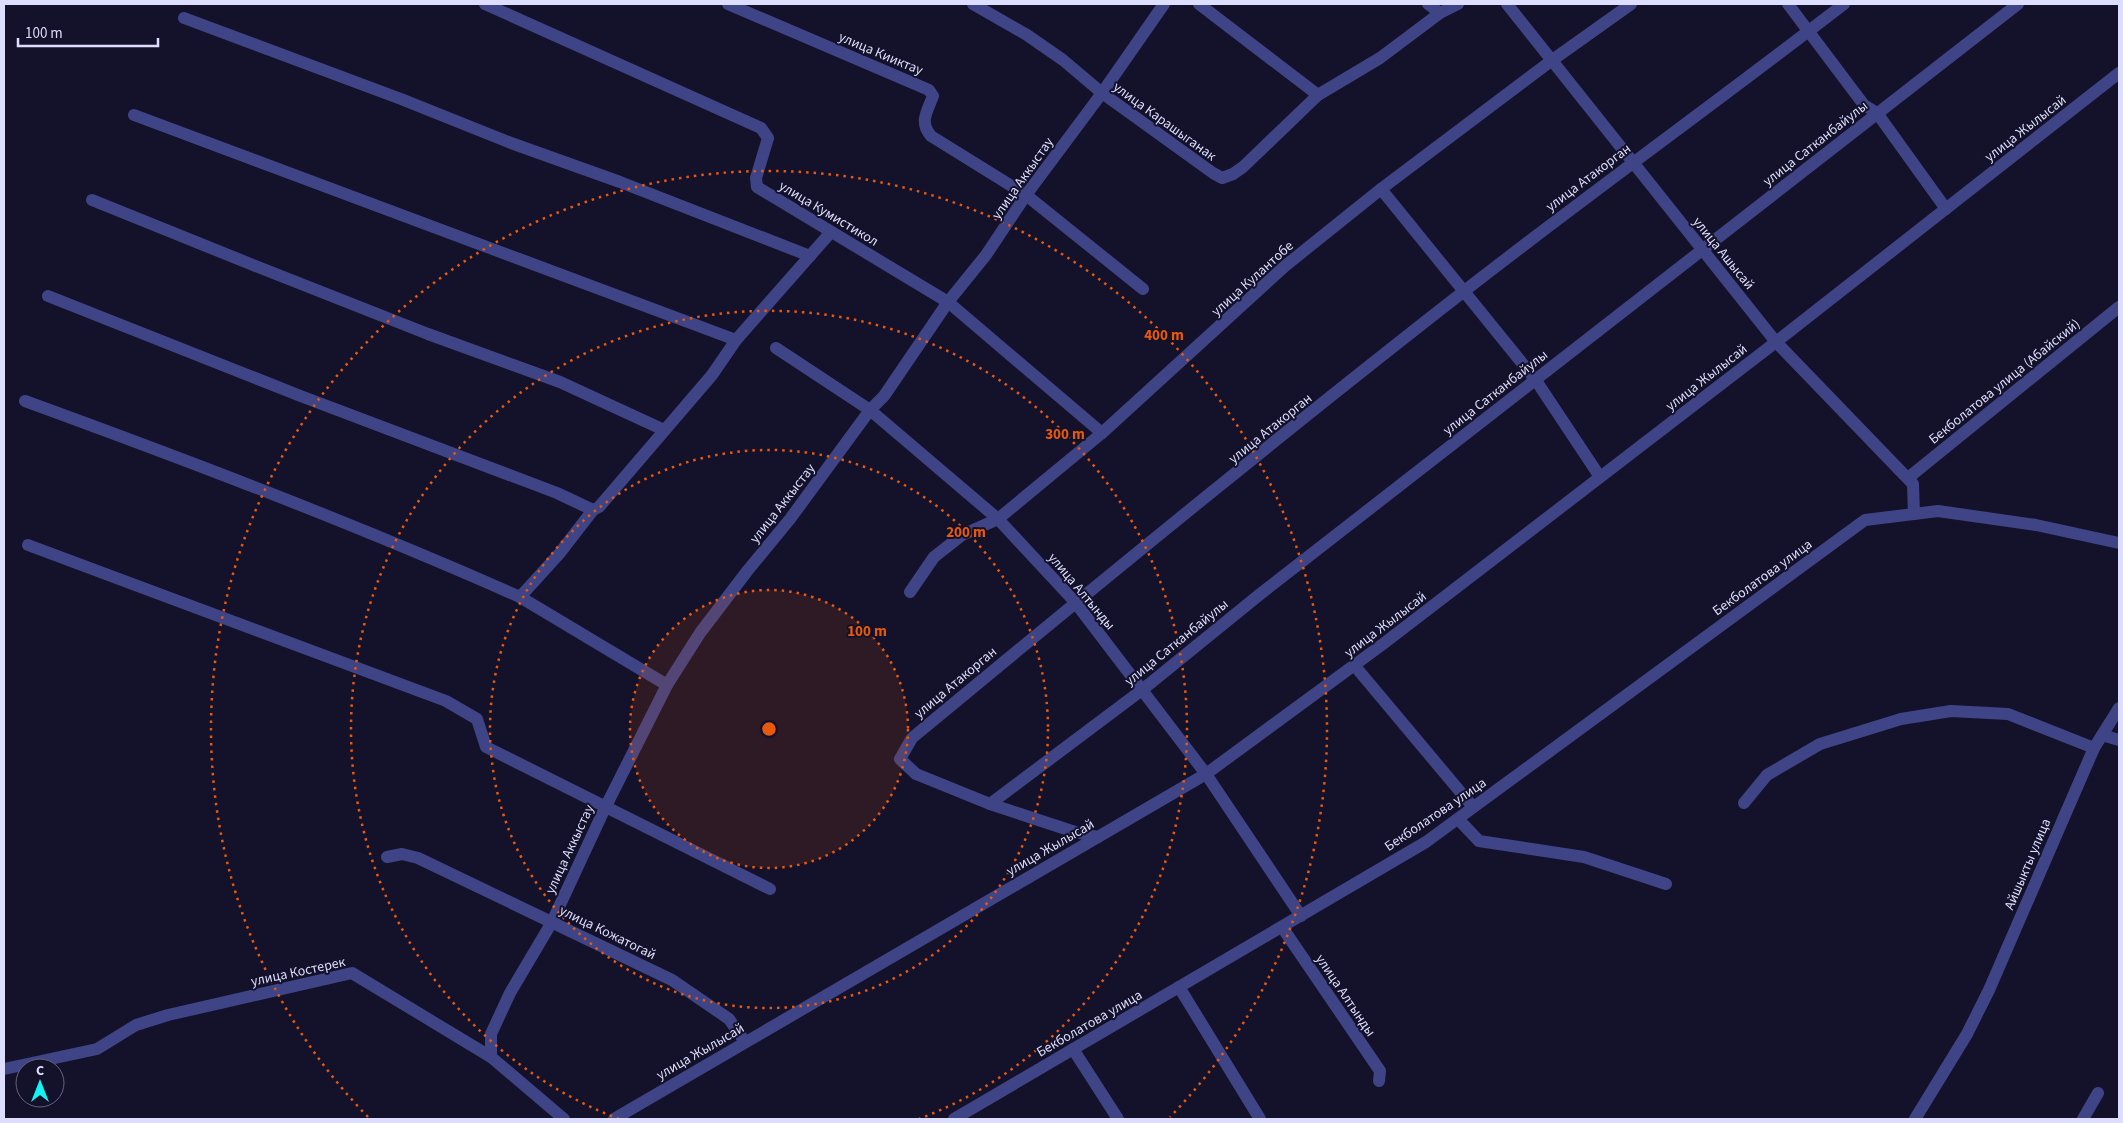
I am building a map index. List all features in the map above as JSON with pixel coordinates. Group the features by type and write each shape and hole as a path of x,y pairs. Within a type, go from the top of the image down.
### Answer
{"street":[{"name":"улица Кумистикол","path":"485,4 761,128 768,138 756,178 757,187 948,302 1102,433"},
{"name":"улица Кииктау","path":"728,4 929,90 932,96 924,119 925,128 931,136 1026,195 1143,290"},
{"name":"улица Карашыганак","path":"976,4 1063,60 1102,93 1222,178 1243,167 1318,95 1380,58 1440,13 1458,4"},
{"name":"улица Аккыстау","path":"491,1057 491,1034 510,993 552,922 605,808 667,686 700,633 790,519 870,410 884,396 948,302 986,255 1026,195 1102,93 1164,4"},
{"path":"1200,4 1318,95"},
{"path":"1428,4 1440,13"},
{"name":"улица Ашысай","path":"1507,4 1776,342 1908,478"},
{"name":"улица Кулантобе","path":"910,592 934,558 962,535 998,519 1102,433 1285,266 1381,189 1551,61 1631,4"},
{"path":"1788,4 1864,105 1877,113 1946,209"},
{"name":"улица Атакорган","path":"1098,837 1075,832 990,804 916,774 900,759 912,738 1075,602 1462,292 1633,161 1844,4"},
{"name":"улица Сатканбайулы","path":"990,804 1142,690 1259,595 2018,4"},
{"path":"184,18 810,256"},
{"name":"улица Жылысай","path":"614,1119 1206,774 1354,666 1776,342 2119,72"},
{"path":"134,115 736,340"},
{"path":"1381,189 1462,292 1535,380 1600,477"},
{"path":"92,200 372,312 560,382 664,430"},
{"path":"520,597 559,554 593,510 599,508 712,375 736,340 831,232"},
{"path":"48,296 298,395 557,493 593,510"},
{"name":"Бекболатова улица (Абайский)","path":"1908,478 2119,307"},
{"name":"улица Алтынды","path":"776,348 870,410 998,519 1075,602 1206,774 1301,916"},
{"path":"25,401 195,463 429,556 520,597 667,686"},
{"path":"1908,478 1913,484 1914,514 1938,511 2036,525 2119,543"},
{"name":"Бекболатова улица","path":"959,1118 1426,842 1865,520 1914,514"},
{"path":"28,545 446,701 477,719 486,747 770,889"},
{"path":"1354,666 1473,807"},
{"name":"Айшыкты улица","path":"1915,1119 1967,1034 1989,990 2094,748 2119,708"},
{"path":"1744,803 1767,775 1820,744 1901,719 1951,711 2008,714 2094,748"},
{"path":"2102,735 2119,740"},
{"path":"1458,818 1479,840 1584,857 1666,884"},
{"name":"улица Кожатогай","path":"387,857 402,854 418,858 672,980 729,1018 745,1042"},
{"name":"улица Алтынды","path":"1282,926 1380,1071 1379,1081"},
{"name":"улица Костерек","path":"4,1069 97,1049 136,1025 168,1015 352,973 491,1057 564,1119"},
{"path":"1179,987 1260,1119"},
{"path":"1073,1049 1118,1119"},
{"path":"2083,1119 2098,1093"}]}
